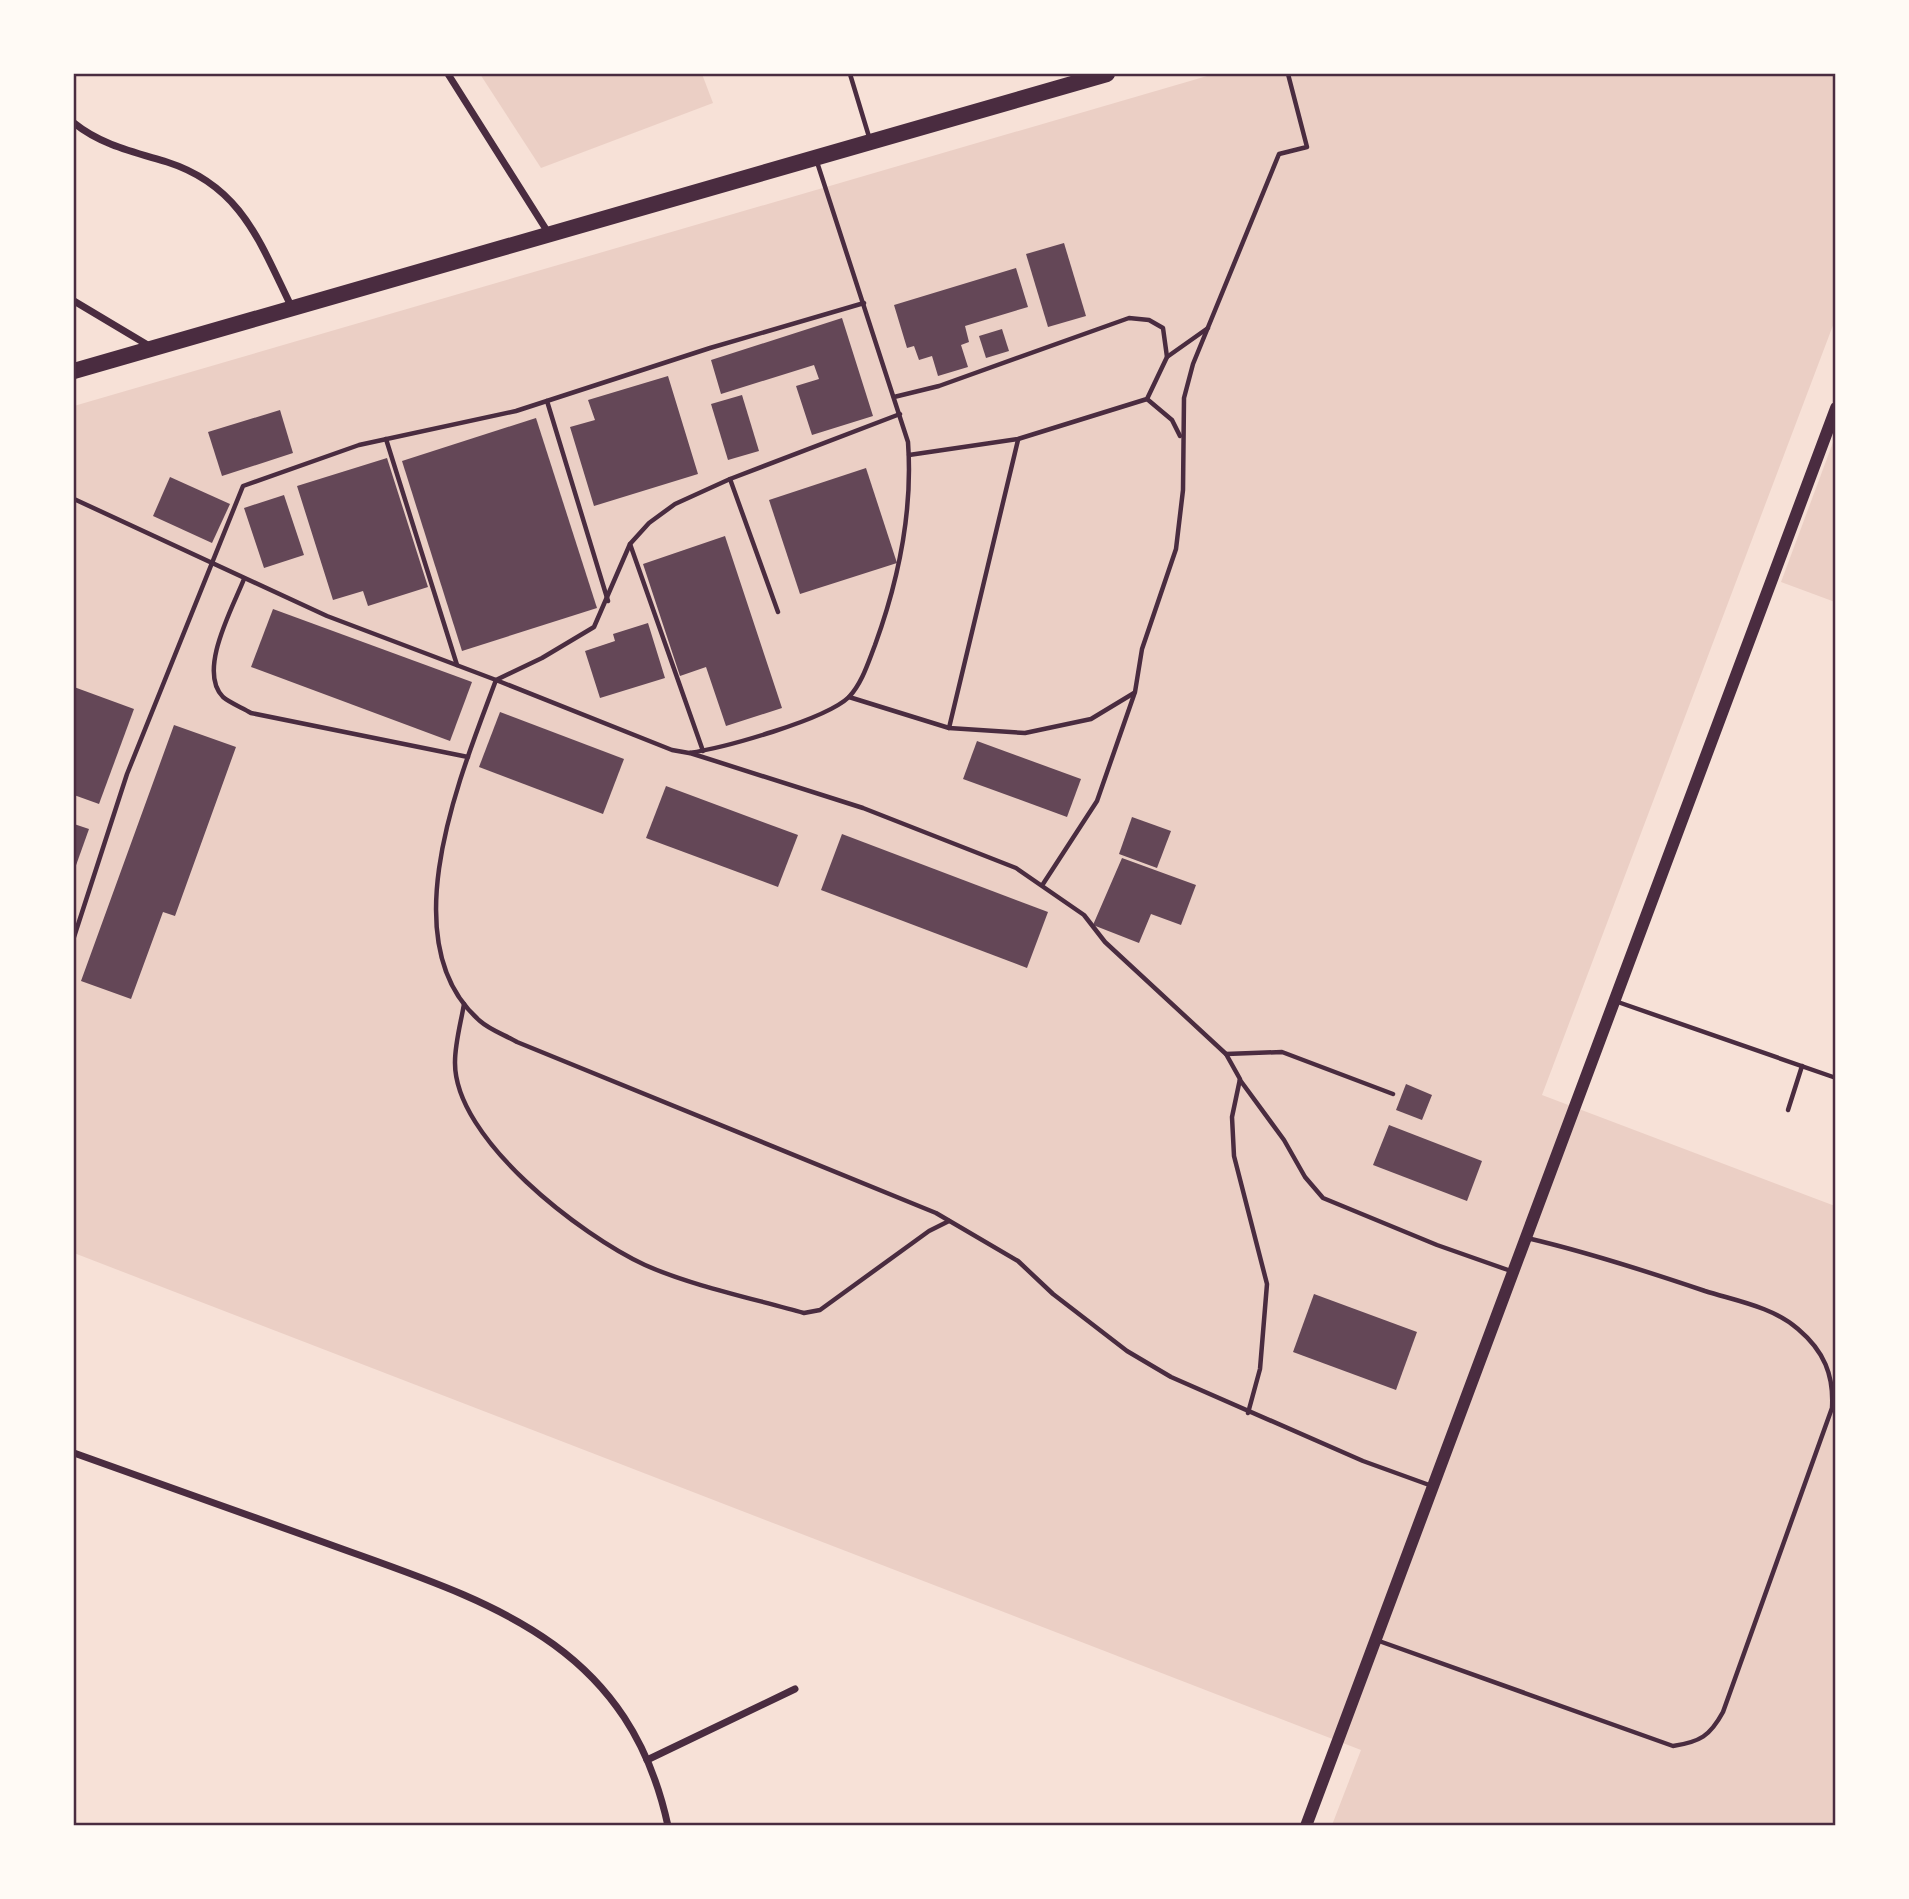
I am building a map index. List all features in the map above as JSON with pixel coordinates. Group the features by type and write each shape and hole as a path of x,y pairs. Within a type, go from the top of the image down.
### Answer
{"main road":[{"path":"74,371 1107,74"}],"street":[{"path":"448,74 549,234"},
{"path":"74,123 90,136 175,165 219,188 250,222 292,308"},
{"path":"74,301 154,349"},
{"path":"1306,1825 1836,408"},
{"path":"74,1452 432,1581 523,1621 569,1655 605,1691 647,1760 663,1800 668,1825"},
{"path":"647,1760 795,1689"}],"lane":[{"path":"850,74 871,141"},
{"path":"1042,884 1097,801 1135,692 1142,649 1177,549 1183,490 1184,398 1193,364 1279,154 1307,147 1288,74"},
{"path":"689,753 703,751 829,711 849,697 866,668 901,559 908,509 909,455 900,414 815,158"},
{"path":"74,937 127,774 209,564 243,486 359,445 516,411 710,348 864,303"},
{"path":"894,397 939,386 1129,318 1149,320 1163,328 1167,357"},
{"path":"909,455 1018,439 1147,399 1167,357 1209,327"},
{"path":"1147,399 1172,420 1182,440"},
{"path":"547,401 608,602"},
{"path":"900,414 730,479 675,504 649,523 630,544 608,602 594,627 542,658 496,680 468,757 444,843 437,891 440,958 464,1004 481,1022 517,1042 872,1186 950,1221 1018,1261 1053,1294 1127,1351 1171,1377 1248,1413 1432,1486"},
{"path":"386,439 457,665"},
{"path":"949,728 1018,439"},
{"path":"730,479 778,612"},
{"path":"74,499 209,564 327,616 672,750 863,808 988,855 1042,884 1084,915 1105,942 1226,1054 1240,1079 1284,1140 1305,1177 1322,1198 1437,1245 1511,1271"},
{"path":"630,544 703,751"},
{"path":"244,579 216,647 212,673 222,696 251,713 468,757"},
{"path":"849,697 949,728 1025,733 1091,719 1135,692"},
{"path":"1613,1001 1836,1078"},
{"path":"464,1004 454,1063 463,1096 486,1142 548,1202 602,1241 646,1266 804,1312 820,1310 929,1231 950,1221"},
{"path":"1226,1054 1282,1052 1393,1094"},
{"path":"1788,1110 1802,1066"},
{"path":"1240,1079 1232,1117 1234,1156 1267,1283 1259,1369 1248,1413"},
{"path":"1374,1640 1673,1746 1698,1742 1713,1732 1723,1712 1832,1408 1833,1385 1827,1364 1802,1333 1774,1313 1591,1253 1524,1237"}],"shaded area":[{"path":"480,74 702,74 713,103 541,168"},
{"path":"1214,74 1835,74 1835,320 1542,1095 1835,1206 1835,1825 1332,1825 1361,1750 74,1253 74,406"},
{"path":"1835,437 1836,602 1781,582"}],"building":[{"path":"1064,243 1086,316 1048,327 1026,254"},
{"path":"1016,268 1028,307 965,326 969,342 961,345 968,367 938,376 932,356 919,360 914,346 907,348 894,305"},
{"path":"842,318 873,416 812,435 796,386 819,379 814,365 721,394 711,360"},
{"path":"1002,329 1009,351 986,358 979,336"},
{"path":"668,376 698,474 594,506 570,427 595,420 588,400"},
{"path":"742,395 759,451 728,460 711,404"},
{"path":"280,410 293,453 222,476 208,432"},
{"path":"536,418 597,608 462,651 402,461"},
{"path":"387,458 428,587 368,606 363,591 333,600 297,486"},
{"path":"866,468 897,563 800,594 769,500"},
{"path":"170,477 230,504 212,543 153,516"},
{"path":"284,495 304,555 264,568 244,508"},
{"path":"725,536 782,708 726,726 706,667 680,676 643,564"},
{"path":"273,609 472,682 450,741 251,667"},
{"path":"648,623 665,678 600,698 585,651 615,641 613,634"},
{"path":"74,687 134,709 99,804 74,795"},
{"path":"500,712 624,759 603,814 479,767"},
{"path":"174,725 236,747 175,916 163,912 131,999 81,981"},
{"path":"977,741 1081,779 1067,817 963,779"},
{"path":"666,786 798,835 778,887 646,838"},
{"path":"1132,817 1171,831 1157,868 1119,854"},
{"path":"74,824 89,829 74,871"},
{"path":"842,834 1048,912 1027,968 821,890"},
{"path":"1122,858 1196,885 1181,925 1151,914 1139,943 1093,925"},
{"path":"1406,1084 1432,1095 1422,1120 1396,1110"},
{"path":"1389,1125 1482,1161 1467,1201 1373,1165"},
{"path":"1314,1294 1417,1332 1396,1390 1293,1352"}]}
